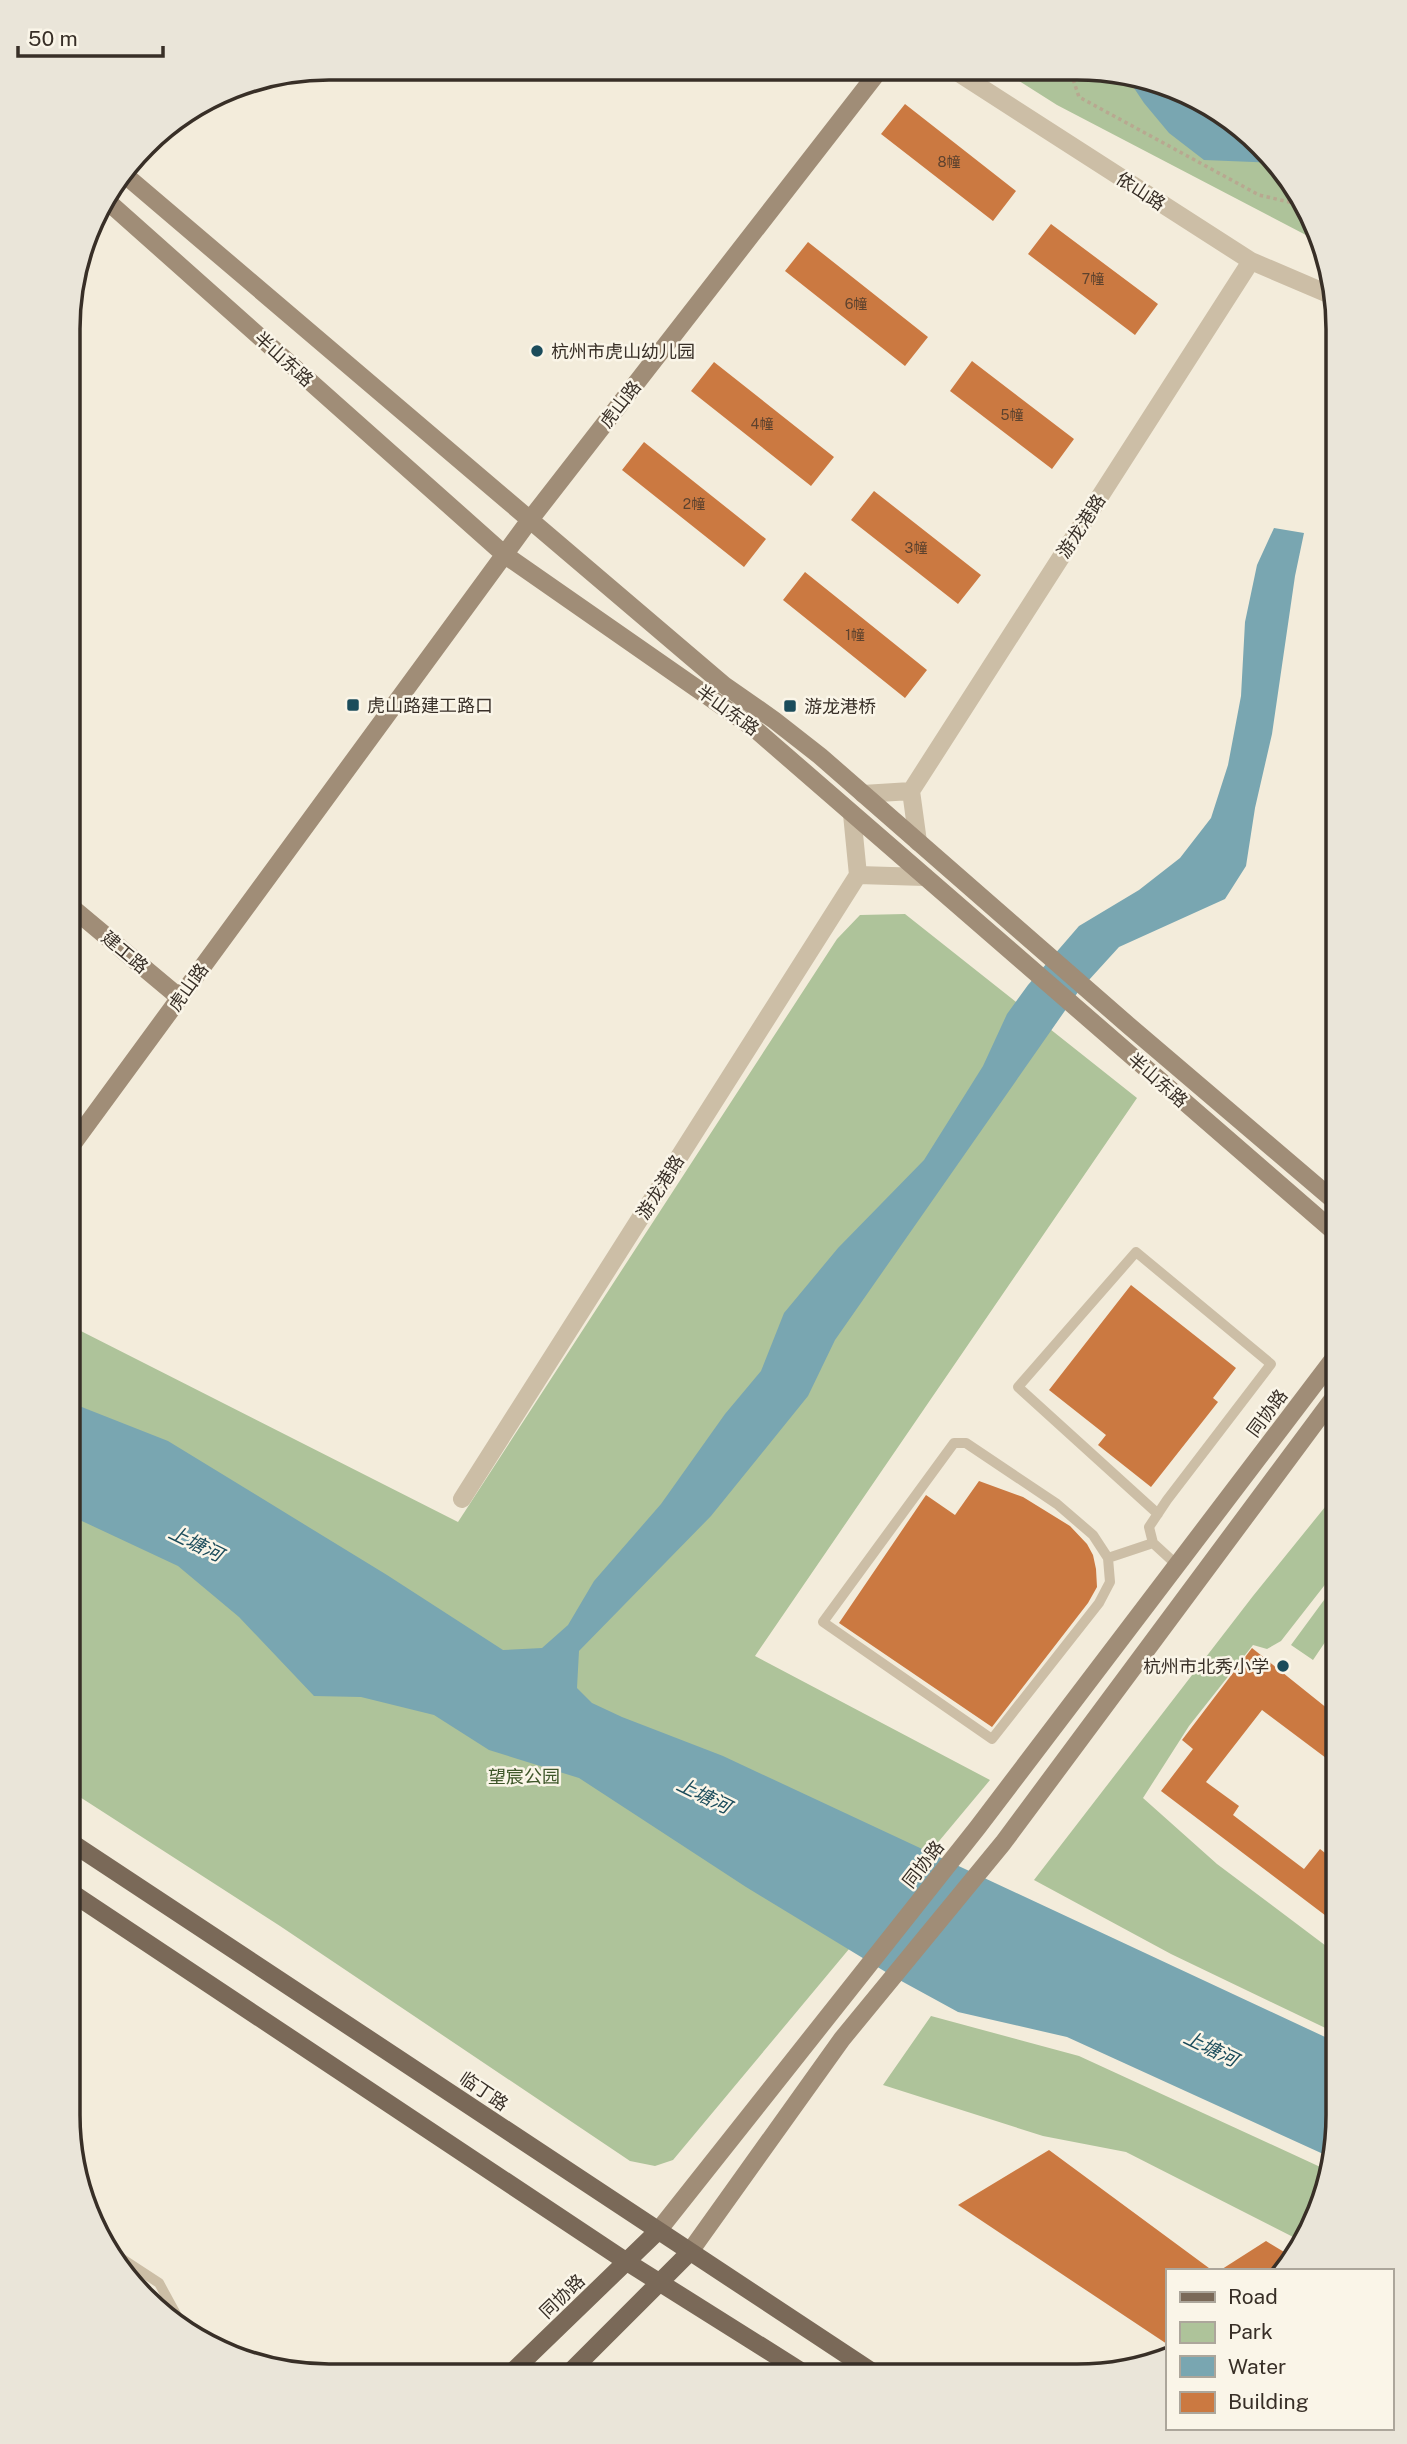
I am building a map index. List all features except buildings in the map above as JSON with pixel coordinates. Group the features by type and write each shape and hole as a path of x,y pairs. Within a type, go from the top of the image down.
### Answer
{"main road":[{"name":"虎山路","path":"80,1134 529,521 872,80"},
{"name":"半山东路","path":"131,180 724,685 783,727 863,794 1326,1194"},
{"name":"半山东路","path":"113,206 505,555 755,729 1326,1225"},
{"name":"建工路","path":"80,914 180,998"},
{"name":"同协路","path":"520,2364 658,2231 978,1827 1326,1369"},
{"path":"578,2364 689,2253 842,2039 1003,1843 1326,1408"},
{"name":"临丁路","path":"80,1848 860,2364"},
{"path":"80,1898 627,2262 790,2364"}],"street":[{"name":"依山路","path":"970,80 1251,261 1323,292"},
{"name":"游龙港路","path":"911,791 1251,261"},
{"path":"863,794 911,791 918,842"},
{"path":"852,814 858,874 925,877"},
{"name":"游龙港路","path":"462,1499 858,874"}],"lane":[{"path":"1158,1514 1018,1387 1136,1252 1270,1364 1149,1527 1153,1544 1178,1566"},
{"path":"954,1443 966,1443 1057,1504 1093,1535 1108,1558 1110,1582 1099,1603 992,1739 823,1622 954,1443"},
{"path":"1108,1558 1153,1544"},
{"path":"131,2265 159,2283 172,2308"}],"path":[{"path":"1073,80 1079,97 1259,195 1292,203"}],"green space":[{"path":"1018,80 1077,80 1126,85 1188,106 1216,122 1254,153 1285,191 1309,237 1057,105"},
{"name":"望宸公园","path":"905,914 1137,1098 755,1656 990,1780 673,2160 655,2166 630,2161 280,1926 80,1797 80,1331 458,1522 837,939 860,915"},
{"path":"1326,1506 1326,1583 1281,1641 1267,1649 1253,1645 1189,1726 1143,1798 1217,1864 1326,1946 1326,2028 1171,1954 1034,1880"},
{"path":"1326,1597 1326,1641 1313,1660 1291,1645"},
{"path":"931,2016 1079,2056 1321,2167 1308,2210 1294,2237 1126,2152 1043,2136 883,2085"}],"water":[{"path":"1133,87 1173,99 1216,122 1263,162 1204,160 1169,133"},
{"name":"上塘河","path":"1274,528 1304,533 1295,576 1272,734 1255,808 1246,866 1225,899 1119,947 1078,992 835,1340 808,1396 711,1516 579,1651 577,1688 592,1703 622,1717 723,1756 1326,2037 1326,2131 1323,2154 1067,2037 958,2012 894,1977 746,1887 579,1778 489,1750 434,1715 361,1697 314,1696 239,1617 178,1566 80,1520 80,1406 168,1441 387,1575 503,1650 542,1648 568,1625 594,1581 661,1504 725,1414 761,1371 784,1313 838,1248 924,1160 983,1066 1007,1014 1028,985 1079,926 1139,890 1180,858 1211,818 1228,765 1241,696 1245,622 1257,565"}],"place":[{"name":"杭州市虎山幼儿园","path":"537,351"},
{"name":"虎山路建工路口","path":"353,705"},
{"name":"游龙港桥","path":"790,706"},
{"name":"杭州市北秀小学","path":"1283,1666"}]}
